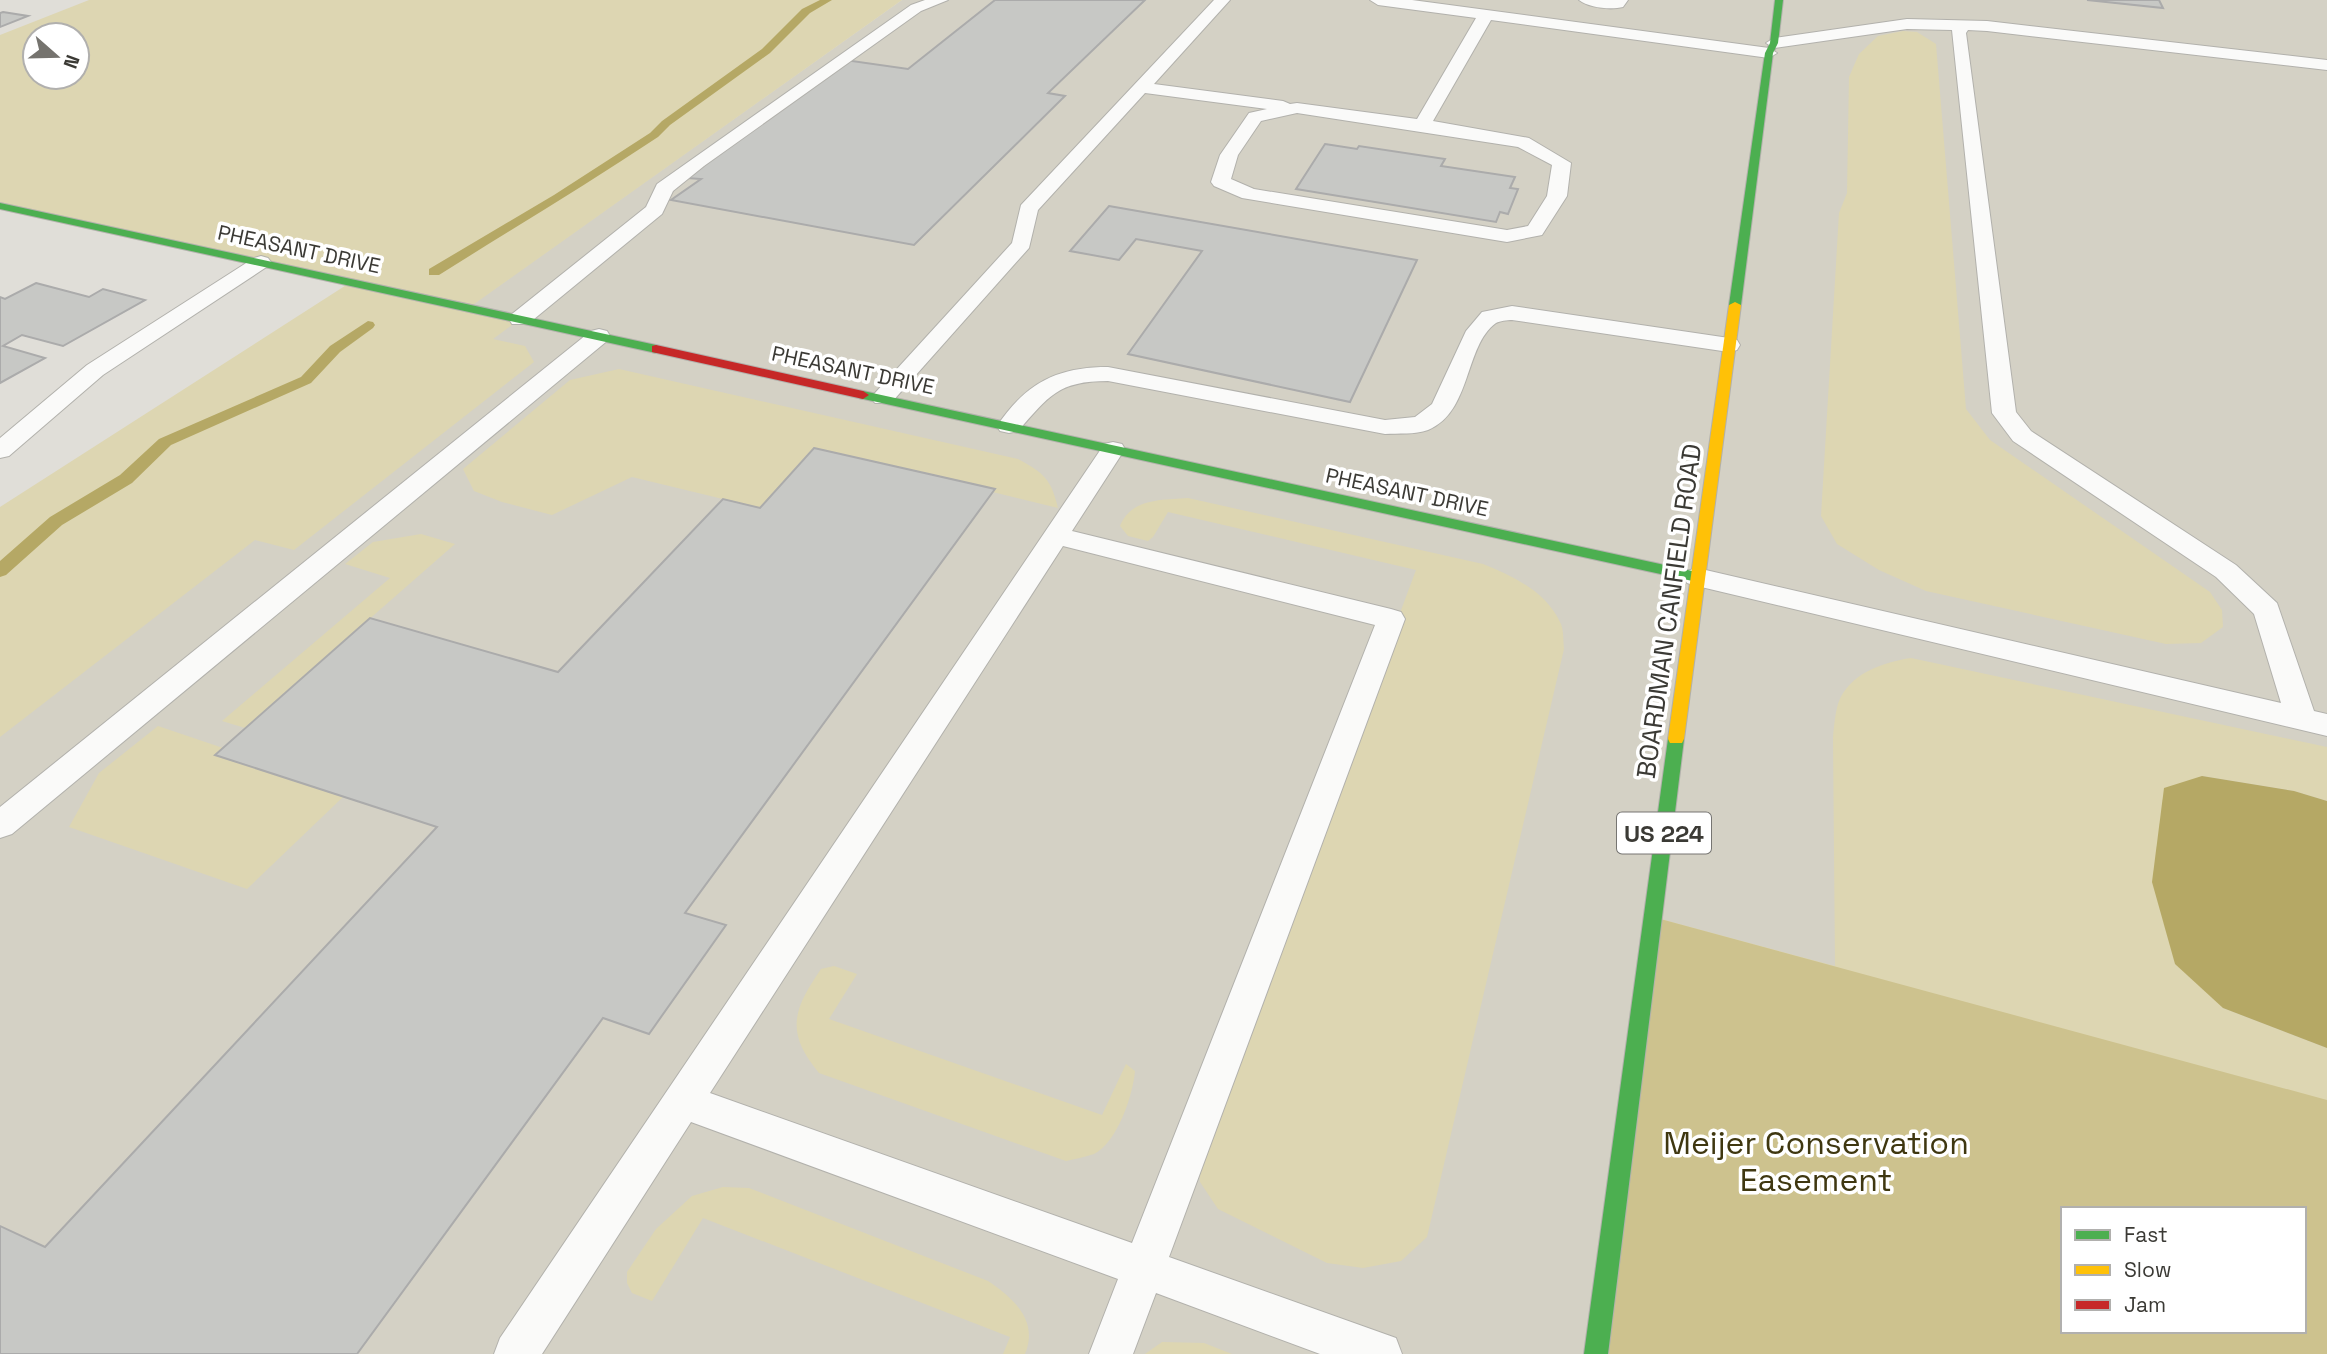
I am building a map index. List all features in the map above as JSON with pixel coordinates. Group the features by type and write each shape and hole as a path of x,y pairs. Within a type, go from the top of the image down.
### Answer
{"main road":[{"name":"BOARDMAN CANFIELD ROAD","path":"1596,1354 1697,577 1779,0"},
{"name":"PHEASANT DRIVE","path":"0,206 1697,577"}],"lane":[{"path":"520,319 655,210 664,188 697,162 896,21 916,8 940,0"},
{"path":"883,398 1022,244 1028,209 1222,0"},
{"path":"1378,0 1424,3 1486,15 1772,48 1907,24 1964,25 2327,65"},
{"path":"1587,0 1618,4 1620,0"},
{"path":"1422,125 1486,15"},
{"path":"1964,25 1958,32 2004,413 2022,436 2227,570 2267,610 2314,722"},
{"path":"1141,87 1297,108 1422,125 1523,142 1562,163 1557,196 1535,231 1507,236 1249,194 1221,182 1229,155 1255,117 1297,108"},
{"path":"0,451 95,370 261,262"},
{"path":"1009,426 1041,390 1064,377 1080,373 1108,374 1385,427 1421,424 1442,408 1474,336 1490,317 1512,313 1729,345"},
{"path":"0,825 599,336"},
{"path":"516,1354 1113,449"},
{"path":"1056,536 1391,619 1111,1354"},
{"path":"1697,577 2314,722"},
{"path":"683,1101 1380,1354"}],"shaded area":[{"path":"902,0 2327,0 2327,1100 1596,1354 0,1354 0,714 469,307"},
{"path":"2202,776 2294,791 2327,801 2327,1048 2223,1008 2175,964 2152,882 2164,788"}],"green space":[{"path":"89,0 902,0 470,307 520,319 493,339 525,346 534,362 294,550 255,540 0,737 0,507 351,282 0,206 0,35 21,27 21,91 91,91 91,21 36,21"},
{"path":"1903,31 1917,32 1936,44 1966,409 1990,440 2210,592 2222,610 2223,627 2201,643 2166,644 1926,591 1879,570 1837,544 1821,516 1839,213 1847,193 1849,77 1859,54 1878,36"},
{"path":"619,369 1018,459 1045,478 1058,508 814,448 760,508 632,477 552,515 502,502 474,491 463,469 570,380"},
{"path":"1188,498 1483,564 1517,579 1537,593 1554,611 1562,628 1564,649 1427,1237 1401,1261 1363,1268 1327,1263 1218,1209 1200,1182 1199,1152 1416,570 1168,512 1148,541 1128,536 1120,526 1125,517 1140,505 1158,500"},
{"path":"421,534 455,544 245,728 222,721 390,578 345,564 373,542"},
{"name":"Meijer Conservation Easement","path":"1911,658 2327,747 2327,801 2294,791 2202,776 2223,1008 2327,1048 2327,1354 1596,1354 1653,917 1835,966 1833,737 1837,708 1850,685 1858,677 1878,666"},
{"path":"158,726 223,748 216,755 343,797 247,889 69,827 99,773"},
{"name":"Meijer Conservation Easement","path":"1653,917 2327,1100 2327,1354 1596,1354"},
{"path":"834,966 857,974 829,1019 1102,1115 1126,1064 1135,1071 1134,1081 1117,1129 1110,1140 1094,1154 1066,1161 819,1073 801,1045 797,1021 804,997 821,969"},
{"path":"723,1187 749,1188 988,1281 1014,1303 1026,1320 1029,1331 1025,1354 1003,1354 1010,1337 703,1218 652,1301 632,1293 627,1283 627,1272 656,1229 692,1196"},
{"path":"1162,1342 1204,1343 1232,1354 1145,1354"}],"building":[{"path":"995,0 1145,0 1048,93 1065,96 914,245 671,200 701,179 686,178 845,60 908,69"},
{"path":"2087,0 2159,0 2163,8"},
{"path":"0,13 28,16 0,27"},
{"path":"1325,144 1357,149 1359,146 1445,159 1441,166 1515,177 1510,188 1518,189 1508,214 1500,212 1496,222 1296,189"},
{"path":"1109,206 1417,260 1350,402 1128,354 1202,251 1136,239 1119,260 1070,251"},
{"path":"36,283 89,297 103,289 145,300 63,346 22,335 3,346 45,358 0,383 0,297 5,299"},
{"path":"814,448 995,489 685,913 726,925 649,1034 603,1018 357,1354 0,1354 0,1226 45,1247 437,827 215,755 370,618 558,672 723,499 760,508"}],"waterway":[{"path":"434,272 558,198 654,135 666,123 766,51 806,11 827,0"},
{"path":"0,571 56,521 126,479 165,442 306,380 335,349 368,325"}],"traffic: fast":[{"path":"1735,305 1769,53 1774,43 1779,0"},
{"path":"0,206 656,349"},
{"path":"863,395 1697,577"},
{"path":"1596,1354 1676,739"}],"traffic: slow":[{"path":"1676,739 1735,305"}],"traffic: jam":[{"path":"656,349 863,395"}]}
